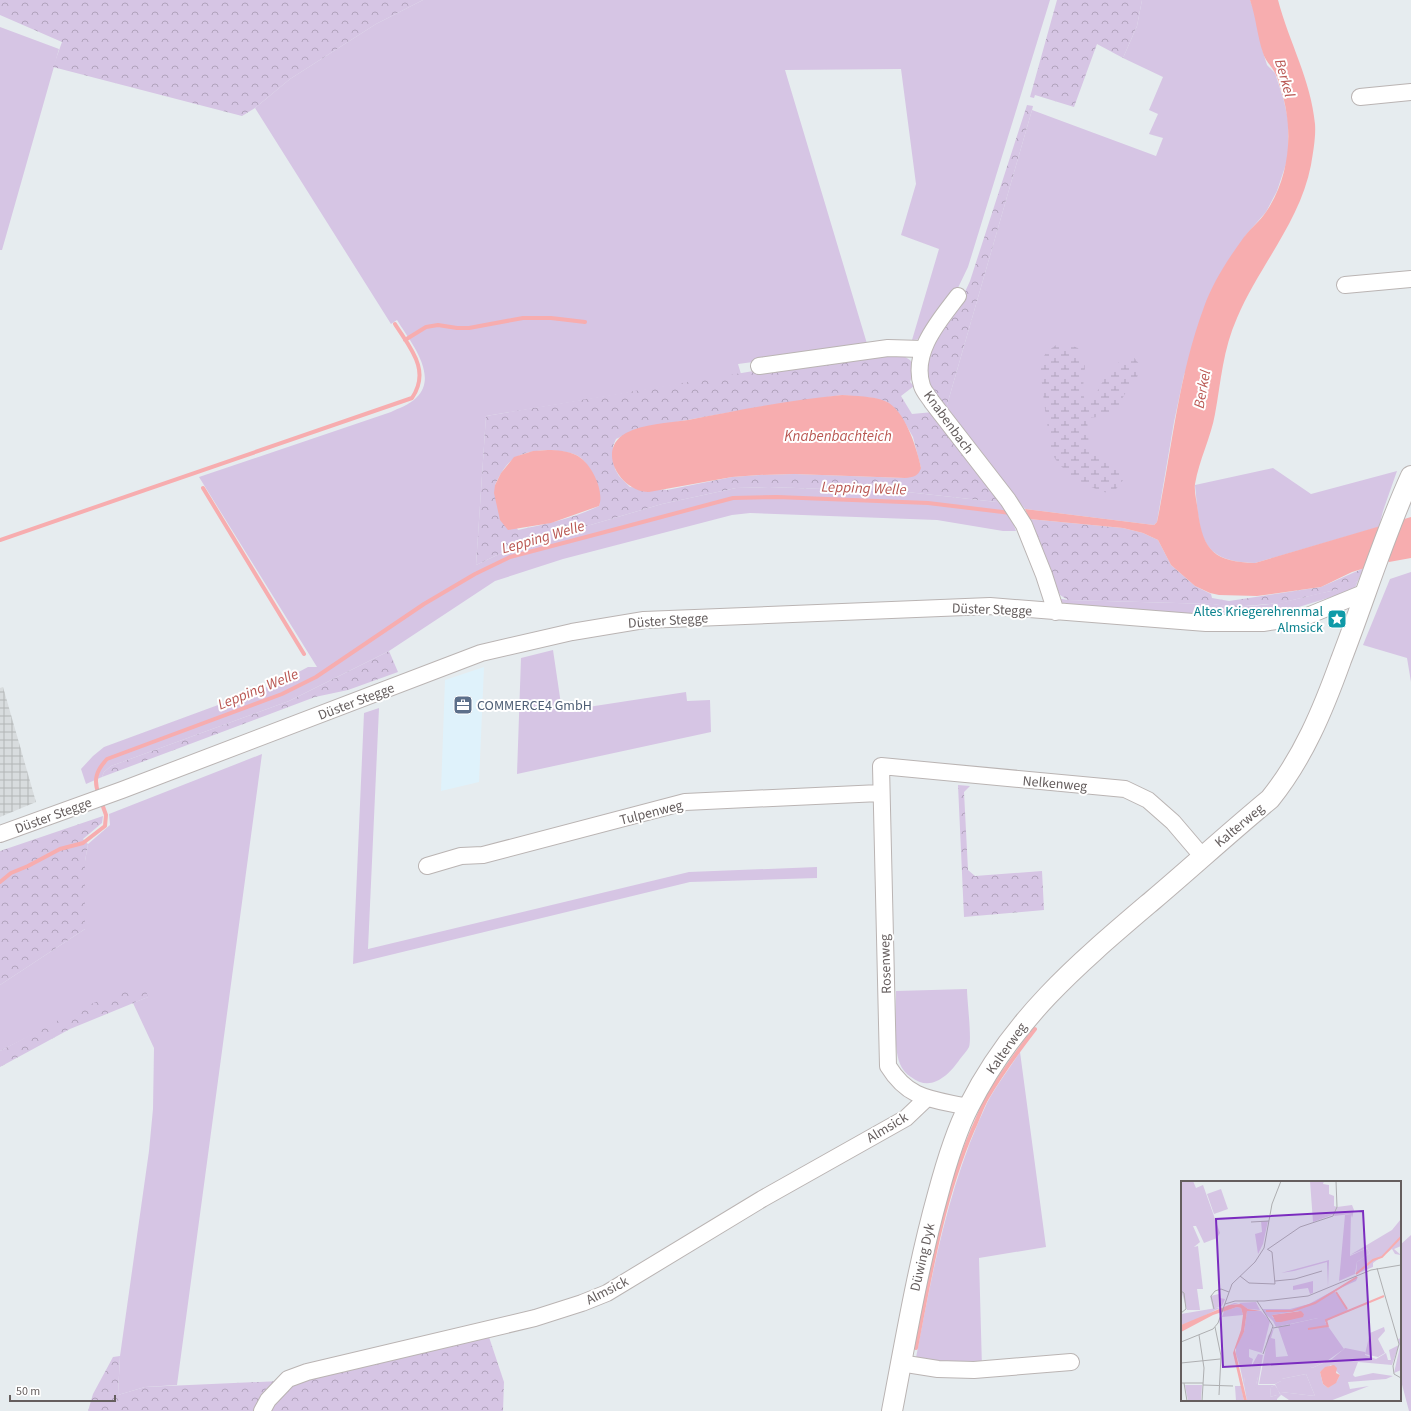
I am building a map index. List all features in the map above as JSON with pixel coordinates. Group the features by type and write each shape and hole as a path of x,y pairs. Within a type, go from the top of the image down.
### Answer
{"street":[{"path":"1360,97 1411,92"},
{"path":"1346,285 1411,279"},
{"name":"Knabenbach","path":"958,296 922,349 920,364 922,386 932,402 1008,500 1024,525 1044,575 1056,612"},
{"path":"759,366 888,348 922,349"},
{"name":"Kalterweg","path":"968,1107 988,1070 1004,1045 1041,1001 1094,950 1270,799 1288,775 1317,721 1374,572 1394,513 1411,476"},
{"name":"Düster Stegge","path":"0,834 109,795 481,653 572,632 644,620 990,606 1228,624 1263,623 1305,617 1366,592"},
{"name":"Nelkenweg","path":"881,766 1125,789 1148,800 1173,822 1202,856"},
{"name":"Rosenweg","path":"881,766 880,794 888,1066 897,1081 909,1092 927,1098 968,1107"},
{"name":"Tulpenweg","path":"427,866 461,856 483,855 685,802 880,794"},
{"name":"Almsick","path":"262,1411 268,1400 288,1379 307,1372 535,1318 582,1303 607,1293 762,1198 906,1118 927,1098"},
{"name":"Düwing Dyk","path":"892,1411 900,1363 930,1223 951,1152 968,1107"},
{"path":"900,1363 938,1370 974,1370 1071,1362"}],"shaded area":[{"path":"484,667 479,782 441,791 445,680"},
{"path":"3,687 36,802 0,817 0,688"}],"green space":[{"path":"0,0 423,0 376,24 290,79 255,108 242,116 53,67 62,42 0,15"},
{"path":"423,0 1050,0 968,267 955,294 924,339 912,340 939,249 901,235 916,184 901,69 785,70 868,347 738,364 741,374 486,416 476,565 512,548 662,504 736,488 769,487 907,492 1006,503 1016,531 1003,531 937,520 750,513 732,515 563,559 495,581 389,651 289,701 111,766 104,772 102,777 86,784 81,769 104,747 278,683 308,667 317,667 199,477 391,412 404,406 416,398 423,389 425,379 424,369 415,348 397,320 391,324 255,108 290,79 376,24"},
{"path":"1057,0 1142,0 1137,26 1123,58 1097,44 1074,107 1035,95 1034,98 1030,97"},
{"path":"1142,0 1250,0 1255,13 1267,65 1275,73 1288,119 1288,158 1277,191 1266,212 1245,236 1184,375 1174,422 1157,522 1154,525 1025,509 945,412 1032,110 1156,156 1163,138 1149,134 1158,114 1149,110 1163,77 1123,58 1137,26"},
{"path":"0,27 59,49 2,250 0,250"},
{"path":"1027,105 1033,106 1032,110 945,412 925,382 928,349 964,294 970,281"},
{"path":"1061,342 1078,348 1085,366 1083,388 1085,406 1093,398 1105,377 1115,365 1132,355 1140,365 1137,378 1132,381 1116,410 1107,416 1087,418 1089,449 1124,474 1124,479 1112,494 1096,489 1072,476 1054,457 1045,410 1041,363 1042,359 1047,353"},
{"path":"902,355 910,360 915,368 910,382 914,386 901,396 912,414 933,412 1006,503 907,492 769,487 736,488 662,504 512,548 476,565 486,416 789,365","holes":["842,395 873,398 887,402 905,423 913,437 921,468 905,478 794,474 760,475 732,477 667,490 630,487 619,476 615,469 613,446 616,439 637,429 765,406","548,450 562,451 576,455 586,463 597,485 600,500 599,506 570,517 518,530 495,485 505,468 515,458 529,452"]},
{"path":"1273,468 1311,494 1397,471 1379,527 1255,563 1236,561 1222,557 1212,550 1205,541 1198,517 1195,485"},
{"path":"1029,519 1123,528 1143,533 1158,540 1171,565 1195,586 1211,594 1212,598 1229,601 1321,587 1364,568 1358,581 1348,587 1280,603 1232,607 1213,604 1068,600 1060,595"},
{"path":"1411,572 1411,682 1407,658 1363,645 1390,579"},
{"path":"1358,581 1354,590 1289,610 1226,619 1068,607 1056,598 1068,600 1253,606 1279,603 1328,592"},
{"path":"553,650 562,711 686,692 687,701 710,700 711,732 517,774 521,658"},
{"path":"389,651 398,672 348,690 315,697 102,777 104,772 111,766 289,701"},
{"path":"379,708 368,949 689,872 817,867 817,878 690,882 353,964 364,713"},
{"path":"262,754 177,1385 145,1387 118,1395 120,1356 149,1151 153,1109 154,1048 133,1003 148,997 69,1016 0,1051 0,985 85,929 85,861 88,844 110,825 109,814"},
{"path":"958,785 970,786 964,792 968,870 975,876 1042,871 1044,910 964,917"},
{"path":"103,816 102,823 83,839 88,844 85,861 85,929 0,985 0,851"},
{"path":"137,987 146,991 148,997 70,1029 0,1067 0,1051 84,1007"},
{"path":"967,989 970,1043 966,1052 951,1071 939,1080 932,1083 918,1081 909,1076 901,1066 896,1048 896,991"},
{"path":"1020,1052 1046,1247 979,1258 982,1368 915,1363 935,1263 962,1166 973,1134 987,1103"},
{"path":"1411,1235 1411,1411 1409,1411 1401,1381 1401,1244"},
{"path":"488,1334 504,1382 503,1411 266,1411 294,1380"},
{"path":"120,1356 118,1395 145,1387 280,1381 258,1411 88,1411 93,1394 113,1357"}],"water":[{"name":"Berkel","path":"1250,0 1278,0 1309,92 1315,124 1315,140 1306,186 1298,206 1289,225 1246,299 1228,341 1213,423 1199,466 1195,484 1195,494 1203,536 1213,552 1221,557 1241,562 1255,563 1411,517 1411,558 1388,561 1352,572 1321,587 1257,596 1219,595 1210,593 1195,586 1171,565 1158,540 1143,533 1123,528 1029,519 1025,509 1154,525 1157,522 1176,414 1195,333 1204,307 1216,280 1227,262 1244,237 1266,212 1274,198 1285,168 1288,121 1285,105 1276,75 1263,53"},
{"name":"Knabenbachteich","path":"842,395 864,396 880,399 892,405 904,421 913,441 921,468 917,475 905,478 794,474 759,475 732,477 649,492 639,490 629,485 621,478 615,469 612,459 613,449 617,440 633,430 656,424 688,420 784,402"},
{"path":"533,451 562,451 576,455 587,464 598,485 600,493 599,506 551,523 508,530 500,520 494,493 495,485 501,473 514,457"}],"waterway":[{"path":"405,340 426,327 438,325 469,328 523,318 551,318 585,322"},
{"path":"0,540 412,398 417,388 419,369 412,351 395,324"},
{"path":"203,488 304,654"},
{"name":"Lepping Welle","path":"99,795 96,780 100,768 107,759 282,694 316,677 424,604 475,574 510,557 733,498 777,497 928,503 1011,513"},
{"name":"Lepping Welle","path":"0,882 11,873 60,849 83,843 105,826 106,815 101,801"},
{"path":"916,1348 938,1237 953,1182 963,1155 987,1098 998,1080 1035,1029"}],"place":[{"name":"Altes Kriegerehrenmal Almsick","path":"1337,619"},
{"name":"COMMERCE4 GmbH","path":"463,705"}]}
